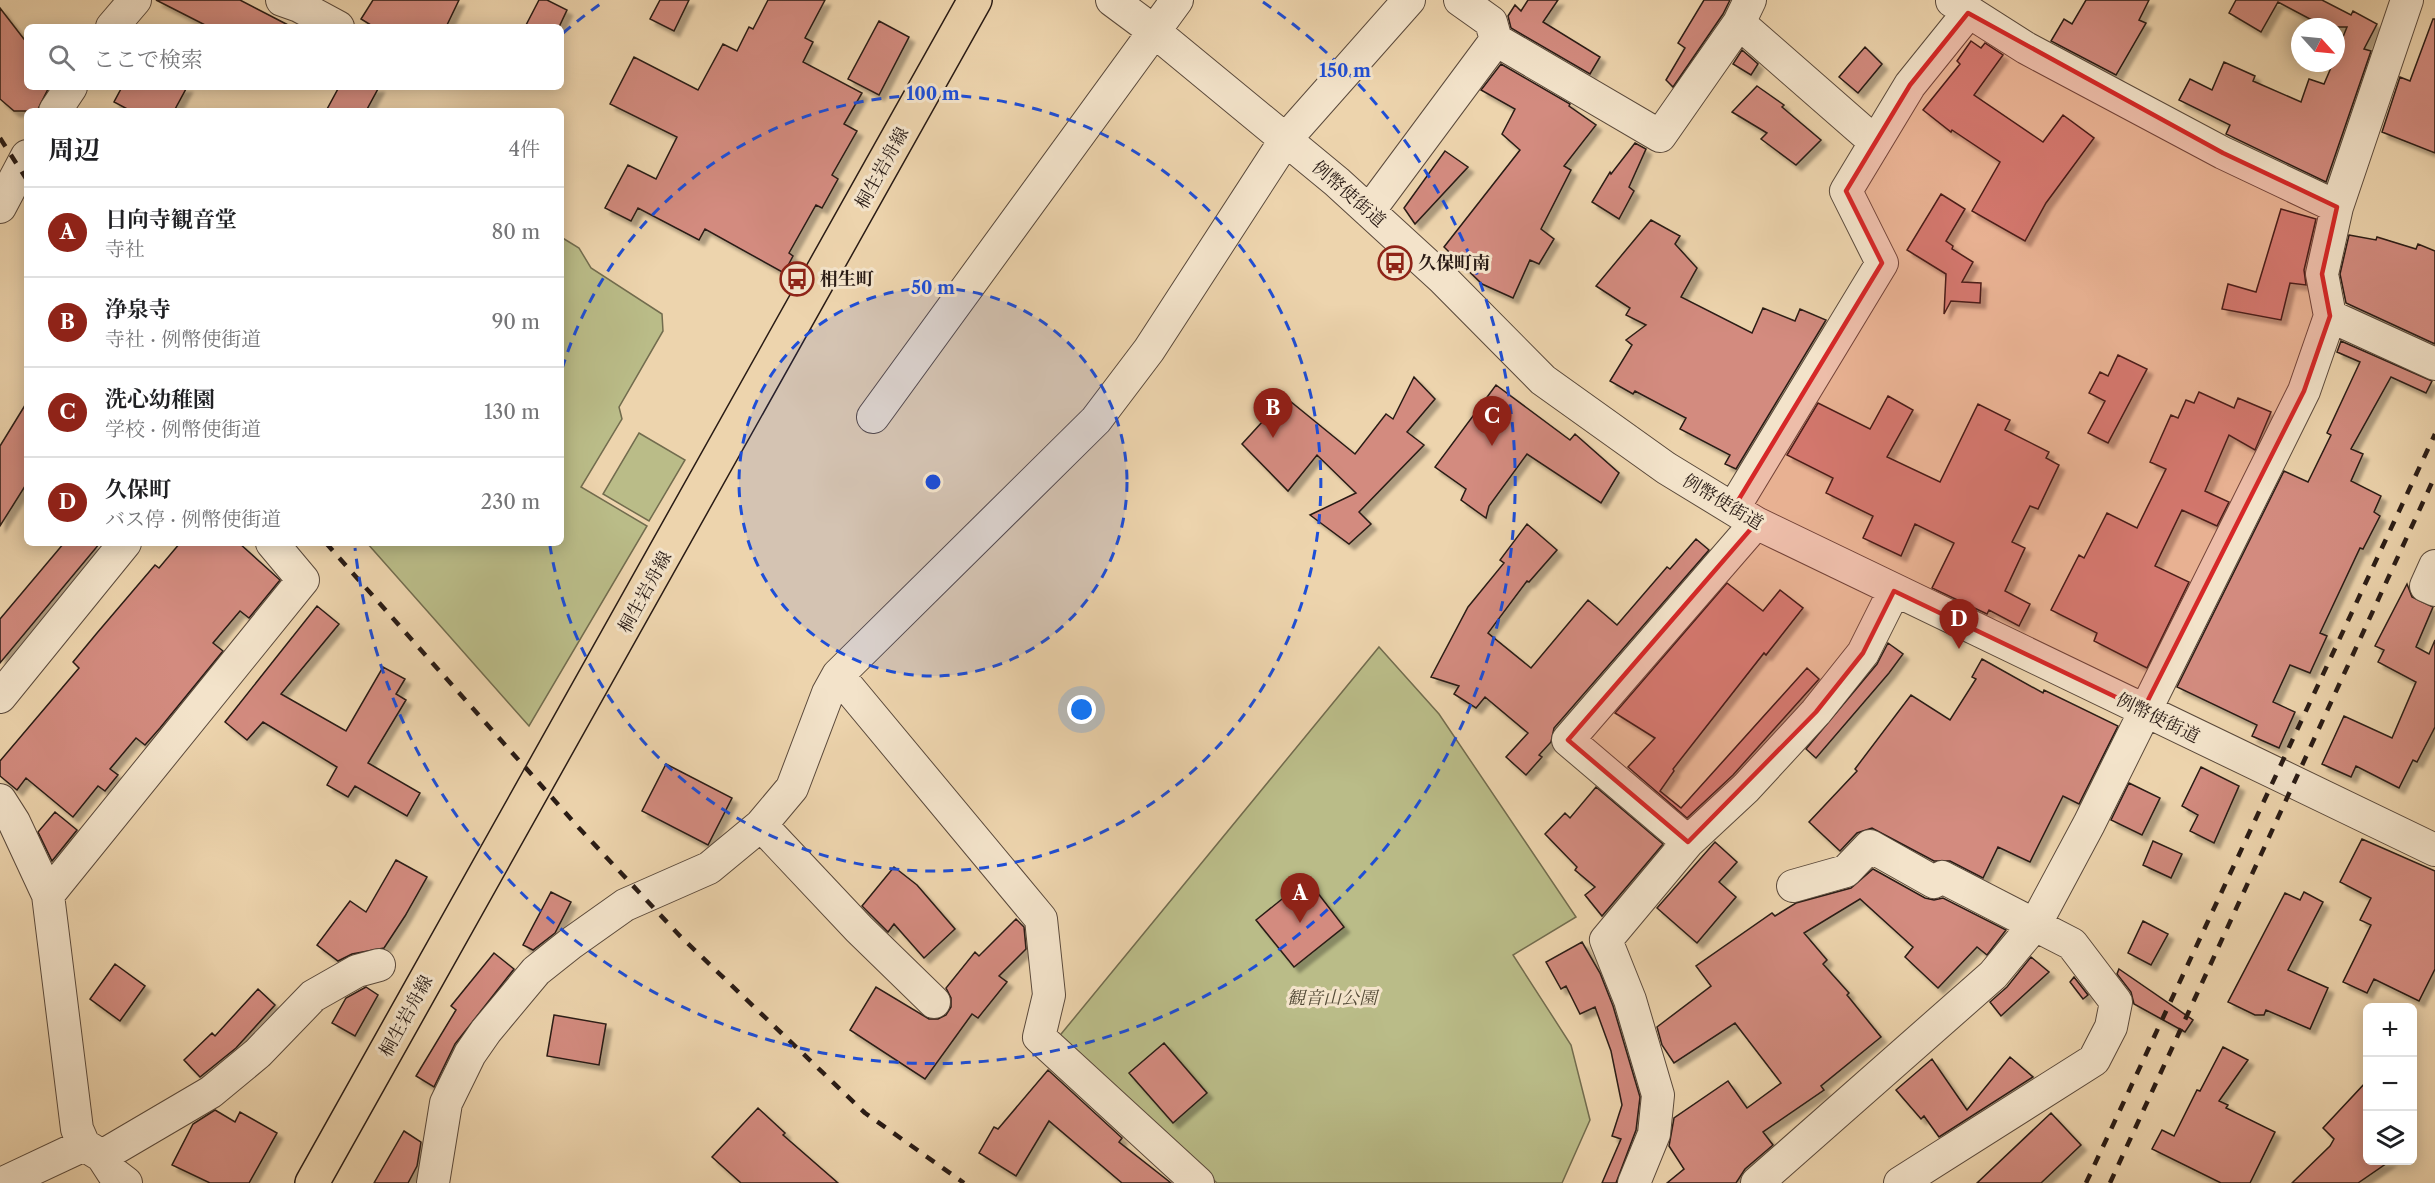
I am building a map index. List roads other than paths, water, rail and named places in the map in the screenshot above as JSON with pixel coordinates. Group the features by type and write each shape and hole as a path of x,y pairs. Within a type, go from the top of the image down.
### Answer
{"main road":[{"name":"桐生岩舟線","path":"312,1183 828,267 975,0"}],"street":[{"path":"282,0 299,6 332,24"},
{"name":"例幣使街道","path":"1112,0 1155,32 1286,139 1369,211 1443,279 1543,381 1666,468 1745,516 1894,591 2435,850"},
{"path":"873,417 1177,0"},
{"path":"433,1183 441,1121 453,1087 486,1031 536,971 625,904 709,868 761,825 792,788 828,693 838,675 1096,420 1149,351 1286,139 1409,0"},
{"path":"1460,0 1491,22 1496,40 1660,136 1745,11 1875,142"},
{"path":"1757,1183 1993,975 2036,923 2089,824 2143,710 2304,391 2330,316 2322,274 2337,207 2407,0"},
{"path":"1688,842 1568,740 1745,516 1882,263 1846,191 1960,7 2026,48 2223,153 2337,207"},
{"path":"1369,211 1496,40"},
{"path":"57,108 69,90"},
{"path":"0,207 24,162"},
{"path":"2330,316 2435,364"},
{"path":"0,697 123,546"},
{"path":"48,895 303,580 275,546"},
{"path":"2435,566 2426,586 2435,591"},
{"path":"1634,1183 1654,1134 1658,1095 1630,1000 1606,940 1688,842 1746,788 1816,712 1863,653 1894,591"},
{"path":"838,675 1041,919 1049,995 1039,1037 1198,1183"},
{"path":"0,800 14,822 48,895 77,1129 93,1151 113,1173 126,1183"},
{"path":"761,825 859,930 934,1002"},
{"path":"1793,886 1846,871 1870,846 1934,882 1942,877 2036,923 2072,944 2116,1002 2111,1027 2094,1060 1900,1183"},
{"path":"3,1183 93,1151 211,1092 258,1053 313,996 357,971 379,965"}],"railway":[{"path":"0,138 24,175"},
{"path":"2086,1183 2435,434"},
{"path":"2110,1183 2435,476"},
{"path":"329,546 579,828 680,936 865,1113 964,1183"}],"place":[{"name":"久保町南","path":"1395,263"},
{"name":"相生町","path":"797,279"},
{"name":"浄泉寺","path":"1273,438"},
{"name":"洗心幼稚園","path":"1492,446"},
{"name":"久保町","path":"1959,649"},
{"name":"日向寺観音堂","path":"1300,923"}],"park label":[{"name":"観音山公園","path":"1332,998"}]}
